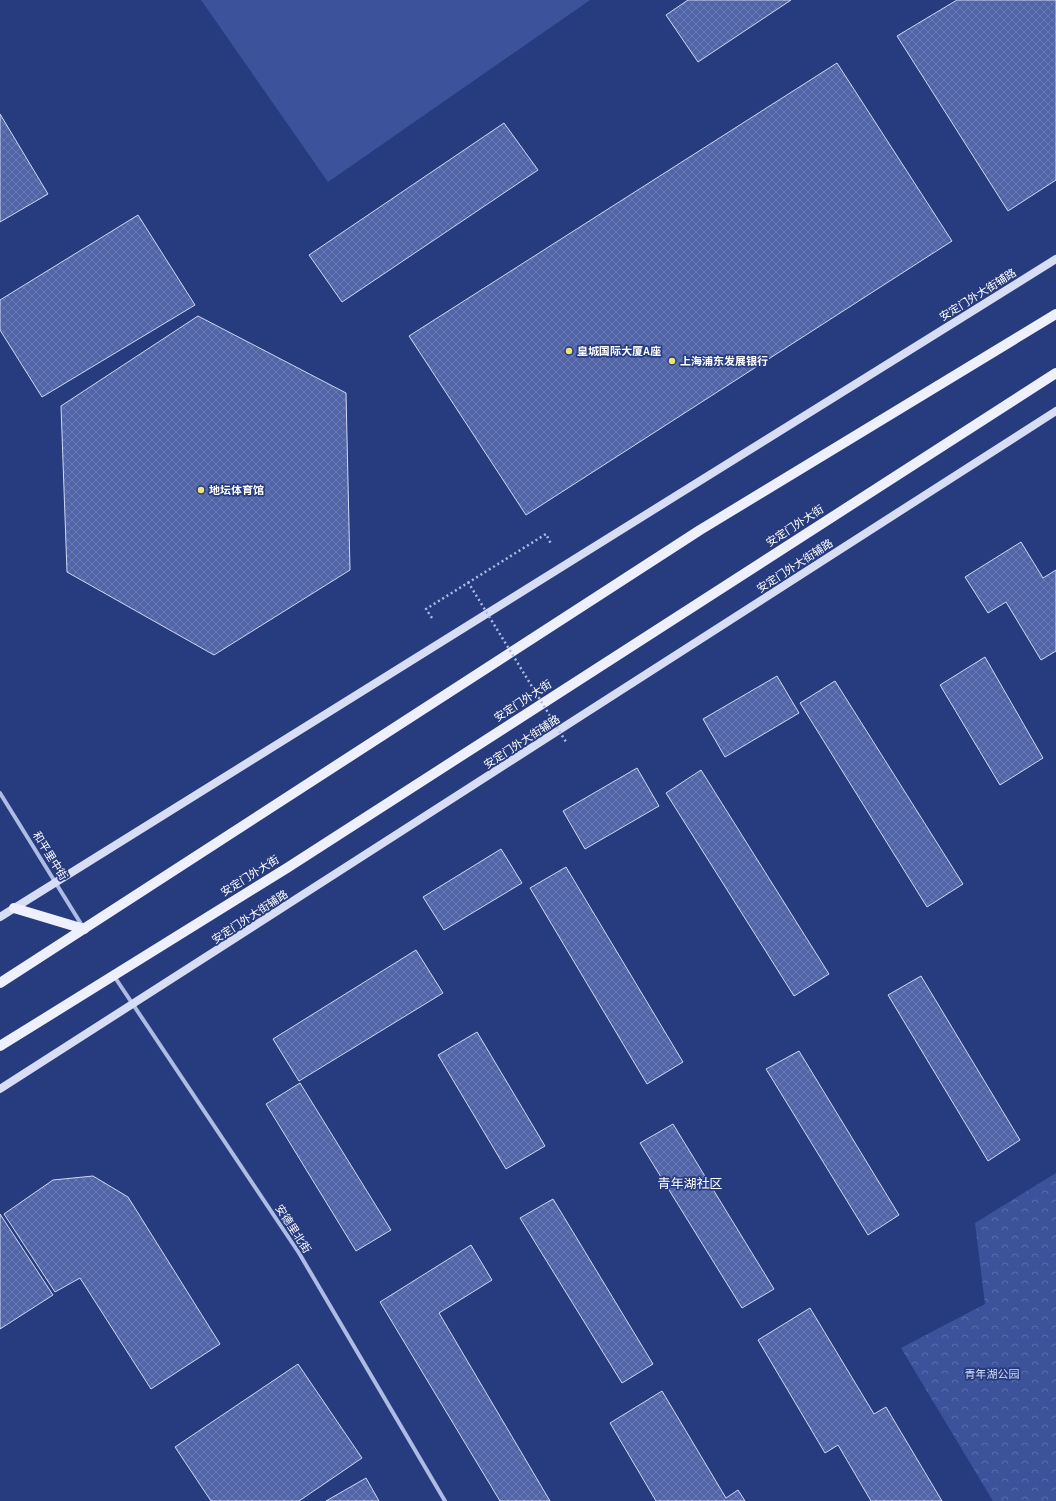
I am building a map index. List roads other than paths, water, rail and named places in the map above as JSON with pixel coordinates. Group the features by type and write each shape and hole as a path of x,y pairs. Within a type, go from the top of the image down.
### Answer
{"main road":[{"path":"0,982 700,530 1056,314"},
{"name":"安定门外大街","path":"0,1046 113,974 287,868 1056,372"},
{"path":"14,908 84,929"}],"street":[{"name":"安定门外大街辅路","path":"0,917 1056,259"},
{"name":"安定门外大街辅路","path":"0,1089 1056,411"},
{"name":"和平里中街","path":"0,793 84,929"},
{"name":"安德里北街","path":"113,974 299,1253 445,1501"}],"place":[{"name":"皇城国际大厦A座","path":"569,351"},
{"name":"上海浦东发展银行","path":"672,361"},
{"name":"地坛体育馆","path":"201,490"}],"district":[{"name":"青年湖社区","path":"690,1183"}],"park label":[{"name":"青年湖公园","path":"992,1374"}]}
